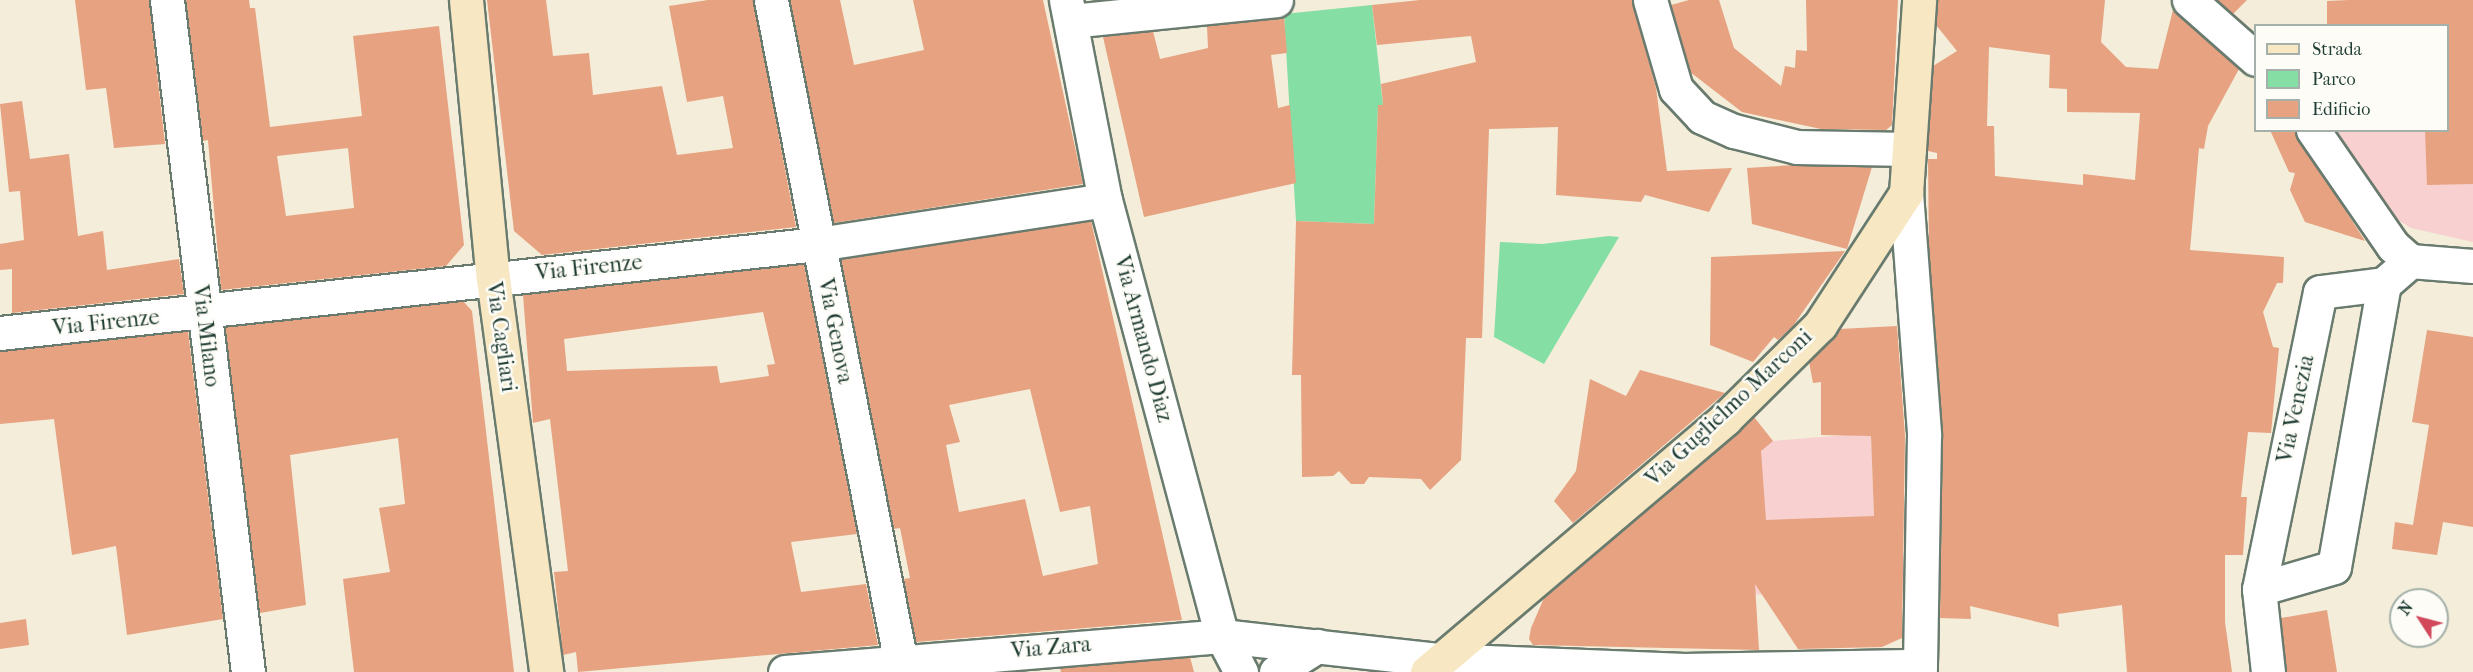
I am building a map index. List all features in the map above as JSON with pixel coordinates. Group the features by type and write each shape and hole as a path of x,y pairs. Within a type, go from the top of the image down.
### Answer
{"main road":[{"name":"Via Cagliari","path":"466,0 493,278 546,672"},
{"path":"1906,193 1919,0"},
{"name":"Via Guglielmo Marconi","path":"1432,666 1725,419 1812,332 1906,193"}],"street":[{"name":"Via Milano","path":"167,0 248,672"},
{"name":"Via Genova","path":"771,0 901,663"},
{"path":"1068,10 1276,0"},
{"path":"1650,0 1676,89 1702,117 1734,131 1797,147 1909,149"},
{"path":"2189,0 2254,57"},
{"name":"Via Armando Diaz","path":"1068,10 1105,200 1222,636 1241,672"},
{"path":"2314,132 2393,246 2410,261 2473,266"},
{"path":"1906,193 1924,435 1920,669"},
{"name":"Via Firenze","path":"0,333 203,313 493,278 818,244 1105,200"},
{"path":"2259,590 2334,567 2384,284 2410,261"},
{"name":"Via Venezia","path":"2268,672 2259,590 2320,292 2384,284"},
{"name":"Via Zara","path":"785,672 1222,636 1317,646 1432,666 1685,670 1920,669"},
{"path":"1276,672 1317,646"}],"shaded area":[{"path":"2473,0 2473,242 2411,228 2392,216 2329,132 2449,132 2449,25"},
{"path":"1754,417 1773,441 1871,433 1874,516 1854,517 1853,596 1732,594 1737,466 1719,446"}],"green space":[{"path":"1372,5 1383,105 1378,106 1374,224 1296,221 1284,14"},
{"path":"1609,236 1619,237 1544,364 1494,337 1500,242 1542,244"}],"building":[{"path":"75,0 149,0 165,144 114,148 106,88 86,90"},
{"path":"186,0 249,0 250,8 255,8 270,127 362,116 353,36 439,26 464,245 446,266 221,290 208,140 203,141","holes":["348,148 354,208 286,216 277,156"]},
{"path":"487,0 546,0 553,56 589,53 593,95 662,86 677,155 733,148 723,96 687,102 669,6 708,0 753,0 796,227 542,255 514,231"},
{"path":"790,0 840,0 854,65 924,50 913,0 1043,0 1083,184 834,223"},
{"path":"1420,0 1632,0 1656,88 1667,171 1732,168 1709,212 1645,195 1641,202 1556,195 1558,127 1489,129 1482,338 1466,338 1461,460 1430,490 1421,479 1369,477 1364,484 1351,484 1339,471 1333,476 1302,477 1301,375 1292,375 1296,221 1374,224 1378,105 1383,105 1381,84 1476,62 1471,36 1377,45 1372,5"},
{"path":"1689,0 1719,0 1734,48 1781,86 1785,66 1795,68 1796,50 1807,51 1806,0 1898,0 1892,125 1886,130 1821,129 1742,112 1690,72 1671,5"},
{"path":"1938,0 2105,0 2101,42 2126,67 2158,69 2173,10 2239,69 2208,126 2204,149 2199,148 2190,250 2284,257 2283,283 2277,283 2263,312 2273,347 2279,348 2271,433 2248,432 2241,497 2247,497 2243,555 2225,555 2225,622 2232,672 2127,672 2122,605 2058,614 2059,627 1970,606 1971,619 1940,618 1943,434 1929,249 1928,159 1937,159 1937,153 1928,151 1928,140 1933,66 1957,51 1936,25","holes":["1989,47 2050,55 2049,88 2067,89 2067,112 2140,113 2135,180 2083,174 2083,185 1995,176 1994,126 1987,126"]},
{"path":"2217,0 2247,0 2233,14"},
{"path":"2473,0 2473,184 2427,185 2425,132 2449,132 2449,24 2327,24 2327,1"},
{"path":"1284,16 1287,53 1271,55 1278,108 1290,105 1296,183 1144,217 1103,37 1153,31 1160,59 1208,48 1207,26"},
{"path":"22,101 30,159 69,154 78,236 103,231 107,270 179,259 184,294 12,313 12,269 0,270 0,244 24,240 20,191 9,192 0,104"},
{"path":"2271,132 2295,132 2365,241 2305,222 2290,190 2295,173 2289,172"},
{"path":"1794,165 1872,167 1847,249 1752,224 1747,168"},
{"path":"1091,221 1182,620 916,642 904,579 910,578 900,528 894,529 841,259","holes":["1030,389 1060,512 1090,506 1098,564 1043,576 1025,499 959,512 946,445 960,442 949,405"]},
{"path":"1845,251 1793,326 1778,340 1774,337 1753,362 1710,345 1711,257"},
{"path":"804,264 857,534 791,542 801,592 866,584 878,645 578,672 576,652 563,655 554,572 568,571 550,419 533,423 523,295","holes":["763,312 775,364 767,365 769,376 720,383 717,366 567,371 564,339"]},
{"path":"463,301 472,311 514,672 354,672 343,579 390,572 379,508 405,504 398,438 290,455 306,605 260,613 225,327"},
{"path":"1897,326 1905,436 1902,638 1882,647 1798,649 1755,584 1759,650 1533,645 1529,639 1531,628 1544,598 1754,417 1773,441 1761,451 1766,520 1874,516 1871,436 1821,435 1821,382 1813,383 1809,362 1840,329"},
{"path":"2427,330 2473,337 2473,527 2443,522 2437,555 2392,549 2395,522 2413,525 2429,425 2412,422"},
{"path":"188,331 223,619 127,635 116,546 72,555 54,419 0,424 0,351"},
{"path":"1640,370 1725,393 1573,523 1554,501 1576,471 1590,379 1626,396"},
{"path":"2327,610 2337,672 2287,672 2281,618"},
{"path":"26,619 29,645 0,649 0,623"},
{"path":"1190,657 1194,672 1061,672 1060,668"}]}
